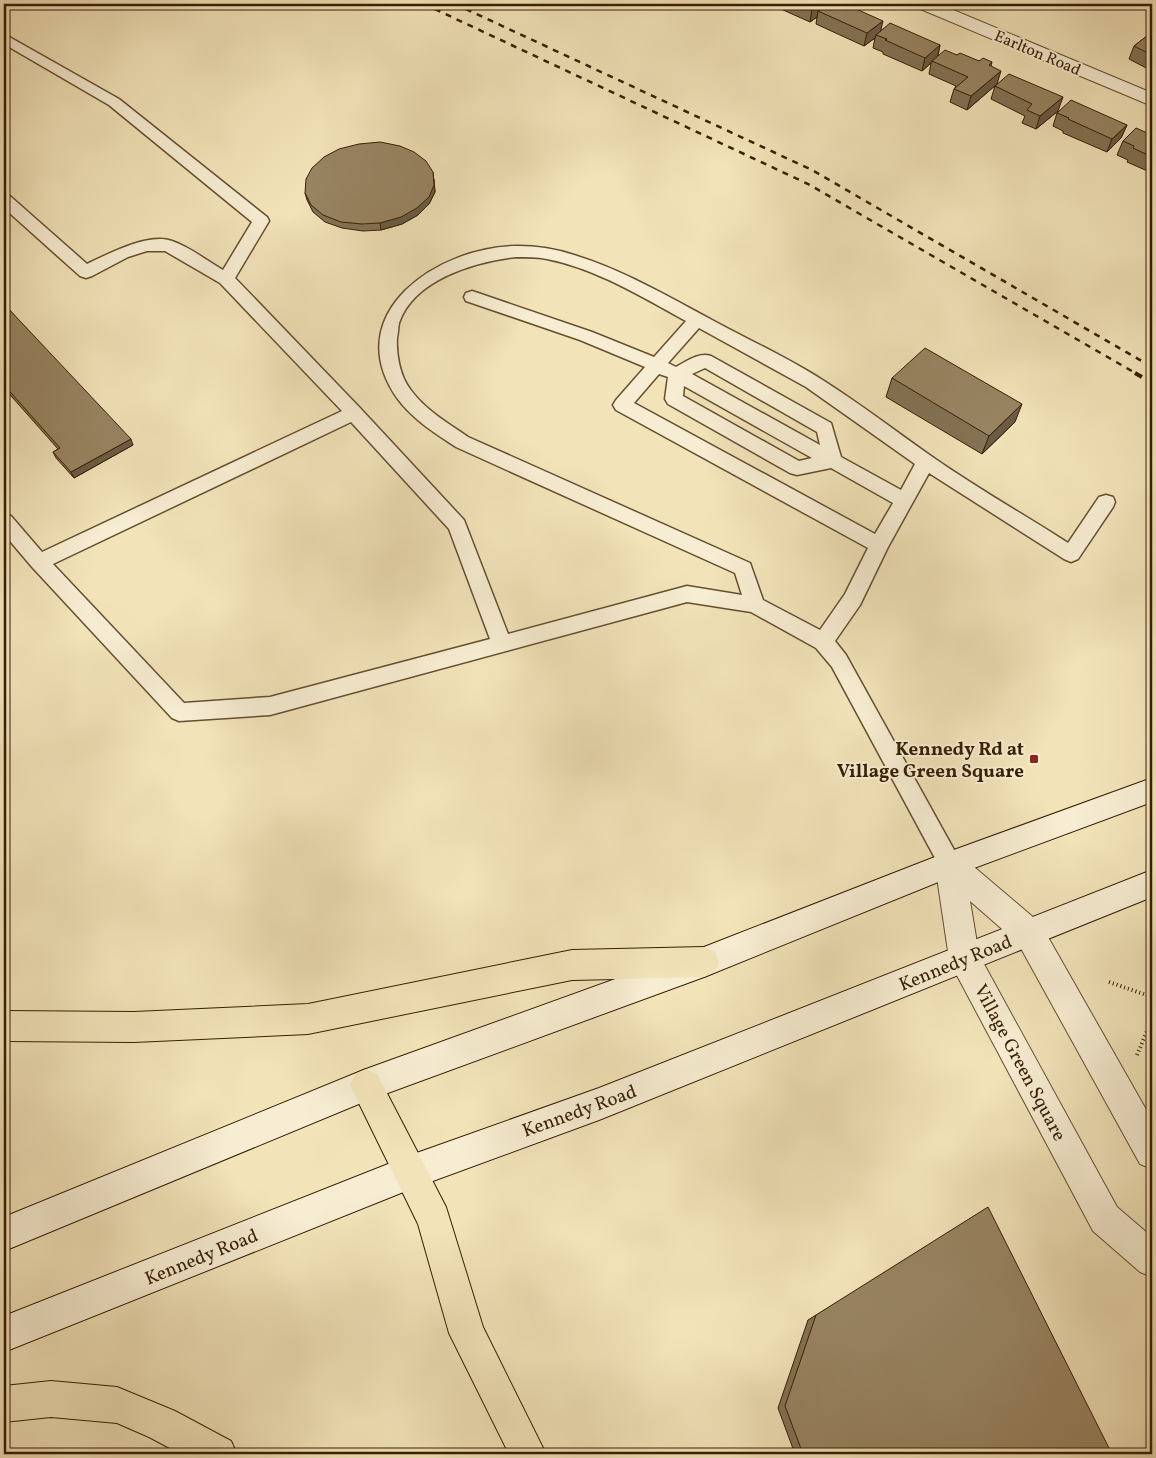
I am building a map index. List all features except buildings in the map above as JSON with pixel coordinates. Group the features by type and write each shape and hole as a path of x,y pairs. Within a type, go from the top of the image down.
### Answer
{"highway":[{"path":"4,1026 134,1027 308,1019 572,965 704,962"},
{"path":"366,1085 434,1219 467,1333 528,1454"},
{"path":"4,1404 51,1399 117,1405 162,1424 218,1454"}],"main road":[{"name":"Earlton Road","path":"924,4 1152,100"},
{"path":"4,1234 366,1085 704,962 950,864 1152,790"},
{"path":"950,864 1029,933 1152,1152"},
{"name":"Village Green Square","path":"950,864 964,958 1105,1219 1152,1260"},
{"name":"Kennedy Road","path":"4,1334 411,1172 599,1104 1152,883"}],"lane":[{"path":"4,38 114,102 261,221 226,279"},
{"path":"4,200 86,272 122,253 148,246 168,245 226,279 354,413 457,525 502,644"},
{"path":"755,605 743,568 462,442 431,421 405,396 396,383 388,353 390,324 397,309 419,285 445,268 480,255 513,251 542,252 587,264 628,281 827,391 926,462 1071,554 1106,502"},
{"path":"472,297 586,336 677,374 705,360 825,428 833,461"},
{"path":"697,319 622,405 879,545"},
{"path":"677,374 674,399 797,468 833,461 904,500"},
{"path":"38,562 354,413"},
{"path":"823,642 853,599 879,545 926,462"},
{"path":"4,521 38,562 179,712 270,706 687,594 755,605 823,642 839,661 950,864"}],"path":[{"path":"1109,982 1152,997"},
{"path":"1136,1059 1152,1019"}],"railway":[{"path":"424,4 808,184 1137,374"},
{"path":"455,4 812,170 1152,367"},
{"path":"1135,373 1152,383"}],"place":[{"name":"Kennedy Rd at Village Green Square","path":"1034,759"}]}
